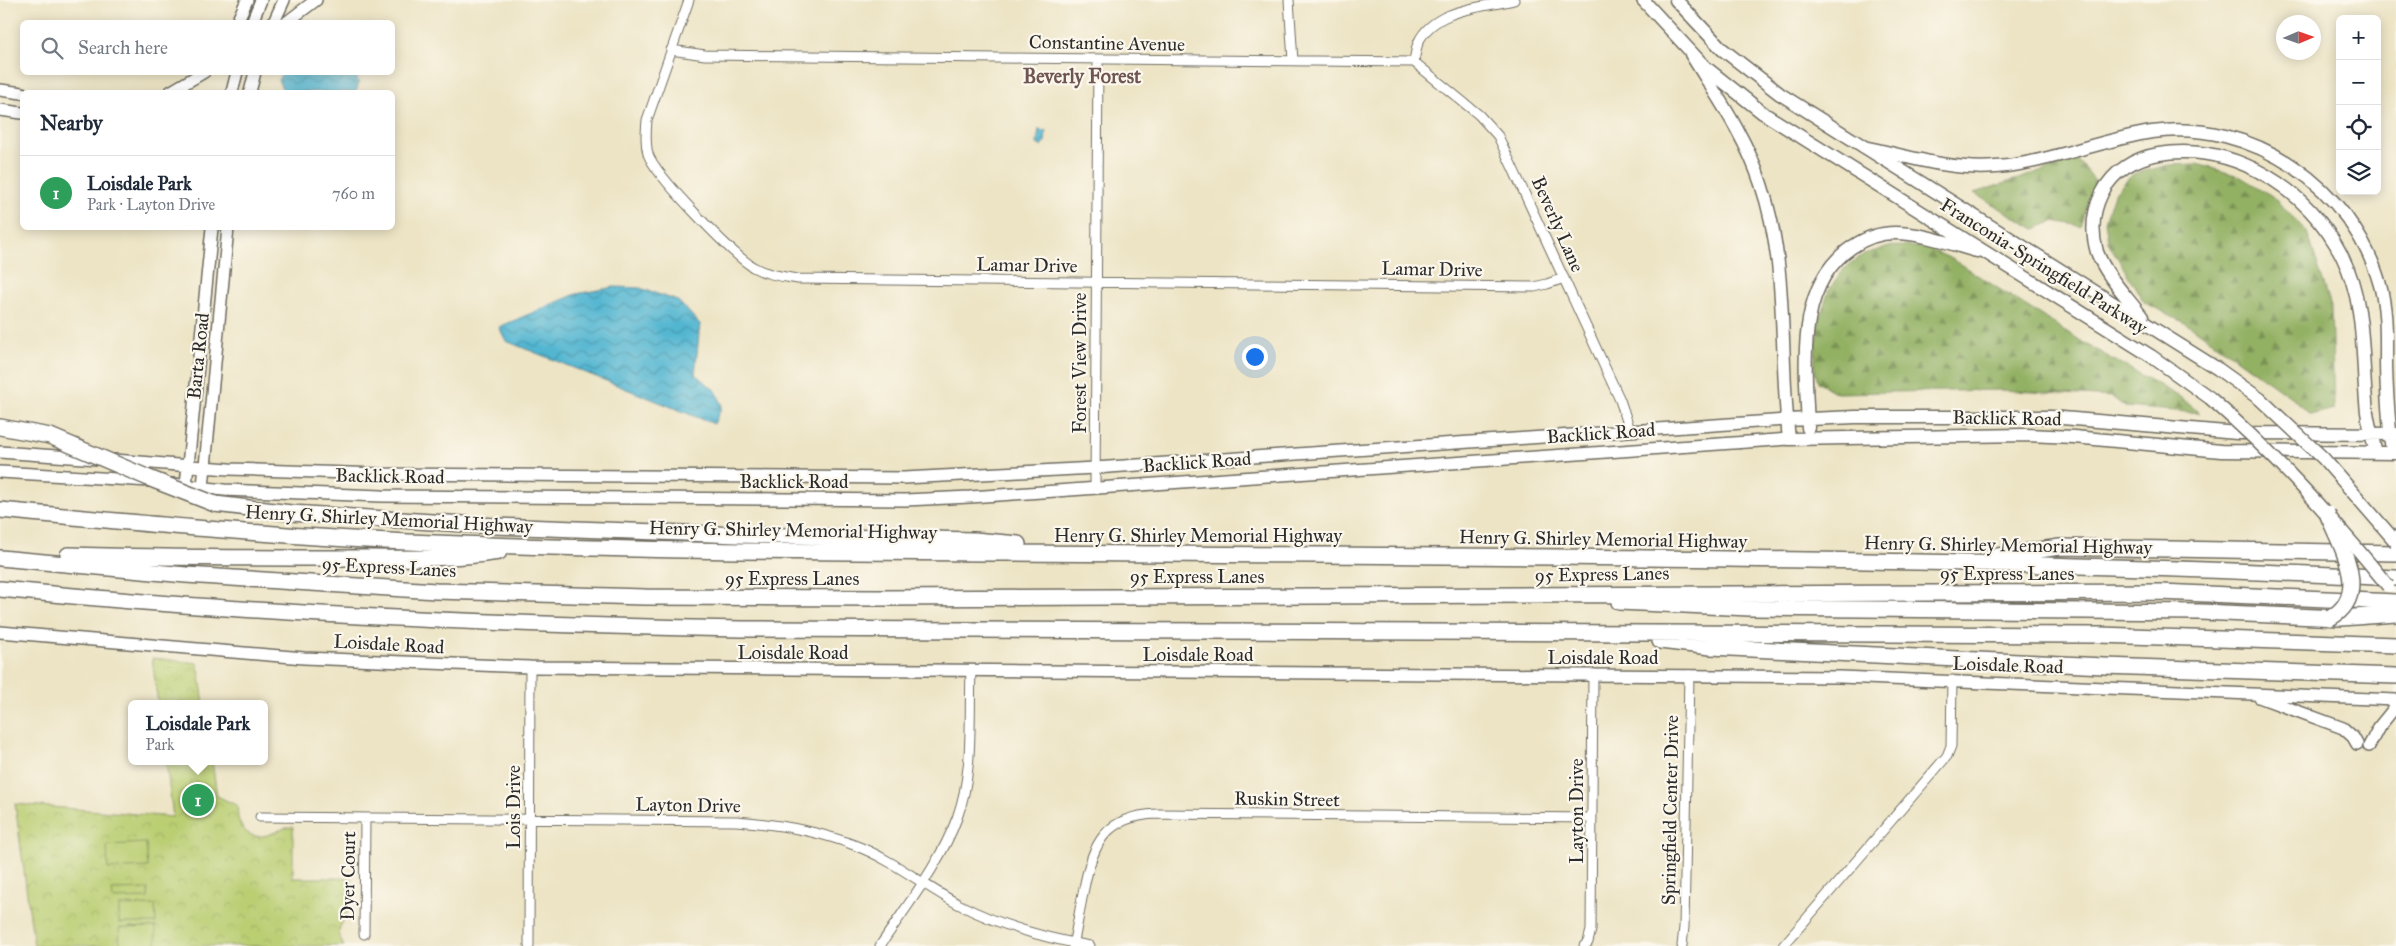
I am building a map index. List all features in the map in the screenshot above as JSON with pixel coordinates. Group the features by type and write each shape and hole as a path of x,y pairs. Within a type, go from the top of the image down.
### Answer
{"highway":[{"path":"0,427 50,436 215,504 291,513 495,526 805,537 974,540 1099,554"},
{"name":"Henry G. Shirley Memorial Highway","path":"0,510 279,534 540,546 2143,567 2394,588"},
{"path":"2325,618 2346,606 2351,596 2352,584 2349,570 2327,513"},
{"path":"0,552 146,558 422,559 465,557 540,546"},
{"path":"1950,563 2060,547 2396,553"},
{"name":"95 Express Lanes","path":"0,558 186,575 436,591 645,596 892,598 2160,592 2395,611"},
{"path":"0,589 205,608 556,626 742,629 2118,635 2396,645"},
{"path":"1558,595 1639,604 1732,607 2200,612 2325,618 2395,611"},
{"path":"1604,633 1711,647 2104,666 2396,676"}],"main road":[{"path":"253,20 262,0"},
{"path":"275,20 284,0"},
{"path":"290,20 316,0"},
{"name":"Franconia-Springfield Parkway","path":"1643,0 1691,54 1719,79 1763,113 2159,361 2210,398 2259,440 2394,588"},
{"name":"Franconia-Springfield Parkway","path":"1676,0 1722,49 1744,68 1780,94 2218,369 2260,399 2323,458 2396,542"},
{"path":"238,20 245,4"},
{"path":"243,20 245,4"},
{"path":"1691,54 1748,152 1761,182 1770,212 1780,266 1789,439"},
{"path":"173,90 199,75"},
{"path":"232,90 236,75"},
{"path":"250,90 254,75"},
{"path":"0,90 20,93"},
{"path":"0,110 20,113"},
{"path":"1864,147 1947,164 1985,168 2028,162 2111,140 2155,132 2196,132 2223,136 2248,143 2297,169 2328,195 2345,215 2360,238 2376,273 2383,299 2387,331 2396,372"},
{"path":"2148,325 2110,275 2097,251 2094,221 2096,205 2104,188 2114,176 2128,165 2144,158 2166,153 2185,152 2214,155 2256,170 2296,197 2314,214 2337,246 2348,270 2360,315 2367,414 2376,453"},
{"name":"Barta Road","path":"186,485 212,230"},
{"name":"Barta Road","path":"202,487 228,230"},
{"path":"1809,438 1806,354 1809,320 1814,298 1822,281 1843,253 1865,240 1894,233 1913,235 1989,254"},
{"path":"2387,331 2386,362 2394,453"},
{"path":"2025,416 2025,435"},
{"name":"Backlick Road","path":"0,452 188,464 229,469 380,474 831,479 969,476 1808,419 2025,416 2244,433 2393,434"},
{"name":"Backlick Road","path":"0,472 55,474 202,487 382,496 842,501 970,497 1809,438 2025,435 2074,437 2221,451 2394,453"},
{"name":"Loisdale Road","path":"0,632 304,658 530,667 1689,675 1952,680 2396,700"},
{"path":"2238,692 2261,698 2342,728 2353,737 2357,744"},
{"path":"2369,746 2379,727 2396,706"}],"street":[{"name":"Lamar Drive","path":"689,0 647,120 645,137 648,154 658,171 723,242 752,266 772,275 798,279 1534,286 1564,278"},
{"path":"1289,0 1293,62"},
{"path":"1414,62 1418,43 1435,25 1454,13 1514,0"},
{"name":"Constantine Avenue","path":"672,50 705,55 1414,62"},
{"name":"Forest View Drive","path":"1095,488 1098,59"},
{"name":"Beverly Lane","path":"1414,62 1479,116 1498,136 1620,400 1630,430"},
{"name":"Lois Drive","path":"529,946 530,667"},
{"path":"880,946 948,840 964,795 968,754 971,670"},
{"name":"Layton Drive","path":"1584,946 1588,942 1591,930 1593,674"},
{"name":"Springfield Center Drive","path":"1682,946 1684,928 1689,675"},
{"path":"1783,946 1946,756 1951,746 1952,680"},
{"name":"Ruskin Street","path":"1073,944 1093,850 1109,828 1135,816 1157,814 1592,818"},
{"name":"Layton Drive","path":"260,817 736,820 785,825 820,833 856,845 960,905 1000,923 1035,935 1090,946"},
{"name":"Dyer Court","path":"364,934 365,818"}],"green space":[{"path":"2077,160 2095,181 2080,226 2054,221 2035,229 1974,193"},
{"path":"2197,164 2239,176 2272,196 2307,232 2331,306 2334,409 2310,415 2295,400 2192,327 2144,302 2108,242 2105,221 2114,193 2133,174 2168,165"},
{"path":"1893,246 1924,247 1952,259 2089,346 2180,397 2200,413 2125,407 2112,397 2000,390 1837,393 1818,382 1814,367 1819,320 1829,290 1844,269 1864,254"},
{"path":"152,658 198,663 203,700 157,700"},
{"path":"166,765 213,765 217,796 238,806 238,818 246,832 251,835 263,836 293,827 293,878 352,878 351,903 339,929 344,946 34,946 15,804 173,817"},
{"path":"146,843 148,867 108,869 107,845"},
{"path":"148,889 148,898 113,899 112,890"},
{"path":"155,905 156,923 119,923 119,906"},
{"path":"156,927 156,944 120,945 119,928"}],"water":[{"path":"281,75 355,75 359,82 357,90 283,90 278,80"},
{"path":"1039,129 1046,132 1045,143 1042,147 1037,144"},
{"path":"614,287 640,288 678,301 700,324 695,374 717,392 722,406 714,424 506,341 499,327 576,294"}],"place":[{"name":"Loisdale Park","path":"198,800"}],"district":[{"name":"Beverly Forest","path":"1082,76"}]}
